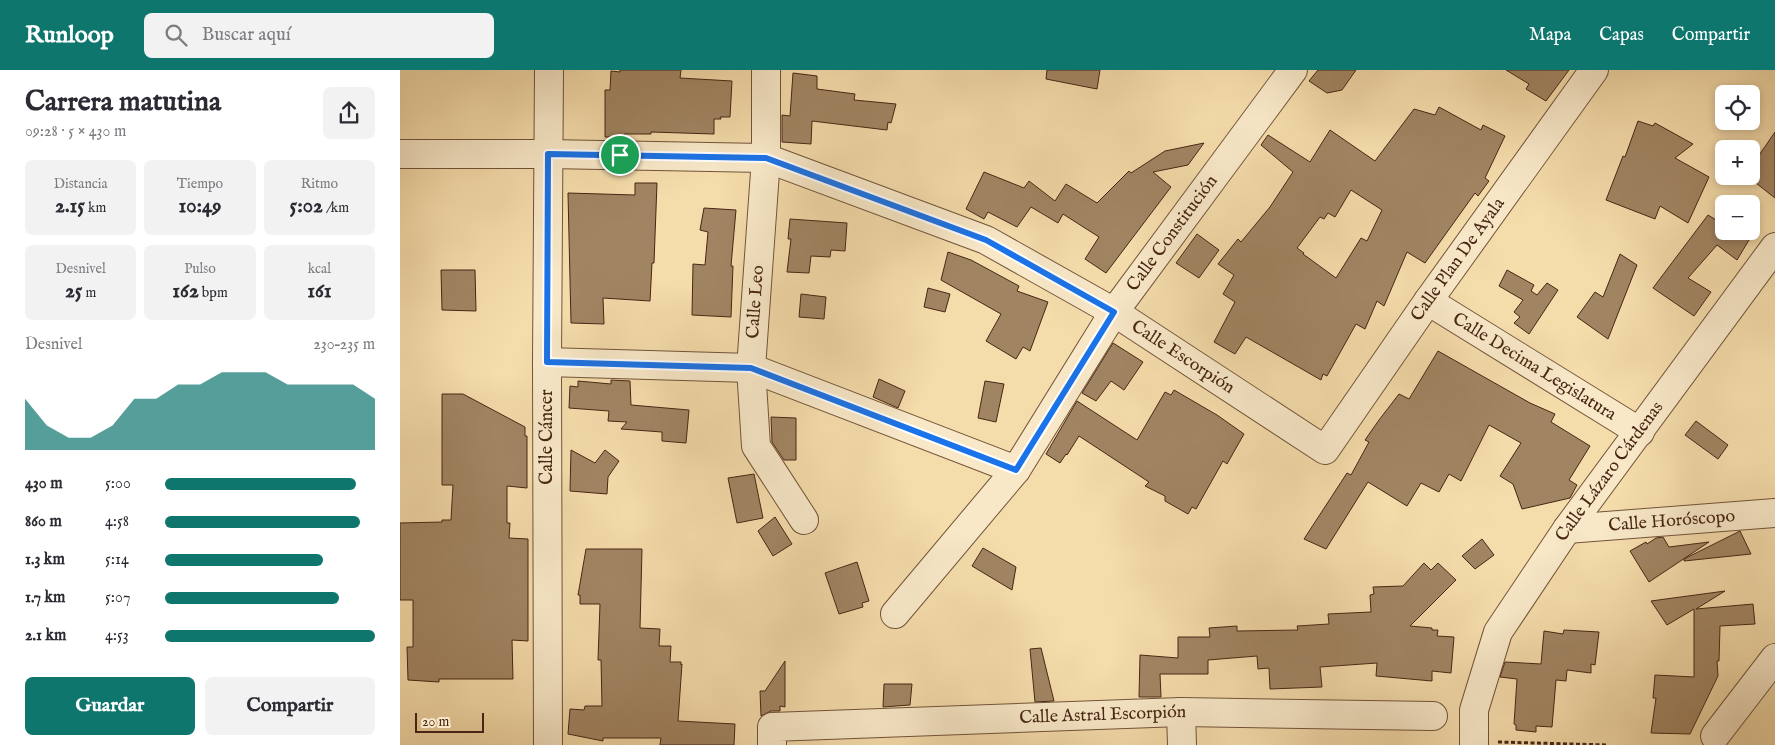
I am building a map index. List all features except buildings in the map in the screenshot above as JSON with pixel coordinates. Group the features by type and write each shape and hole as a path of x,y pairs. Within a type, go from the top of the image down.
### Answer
{"street":[{"name":"Calle Cáncer","path":"548,745 547,362 549,70"},
{"name":"Calle Leo","path":"766,70 766,158 751,368 756,446 804,520"},
{"name":"Calle Constitución","path":"895,614 1016,470 1114,312 1293,70"},
{"name":"Calle Plan De Ayala","path":"1325,450 1428,301 1594,70"},
{"name":"Calle Escorpión","path":"400,154 548,154 766,158 986,240 1114,312 1325,450"},
{"name":"Calle Lázaro Cárdenas","path":"1481,744 1474,710 1498,632 1567,529 1775,247"},
{"name":"Calle Decima Legislatura","path":"1428,301 1640,432"},
{"path":"547,362 751,368 1016,470"},
{"name":"Calle Horóscopo","path":"1567,529 1775,513"},
{"path":"1715,736 1775,658"},
{"path":"1181,712 1182,745"},
{"name":"Calle Astral Escorpión","path":"772,736 1181,712 1433,716"}],"path":[{"path":"1481,744 1607,745"}],"route":[{"path":"548,154 620,155 766,158 986,240 1114,312 1016,470 751,368 547,362 548,154"}]}
